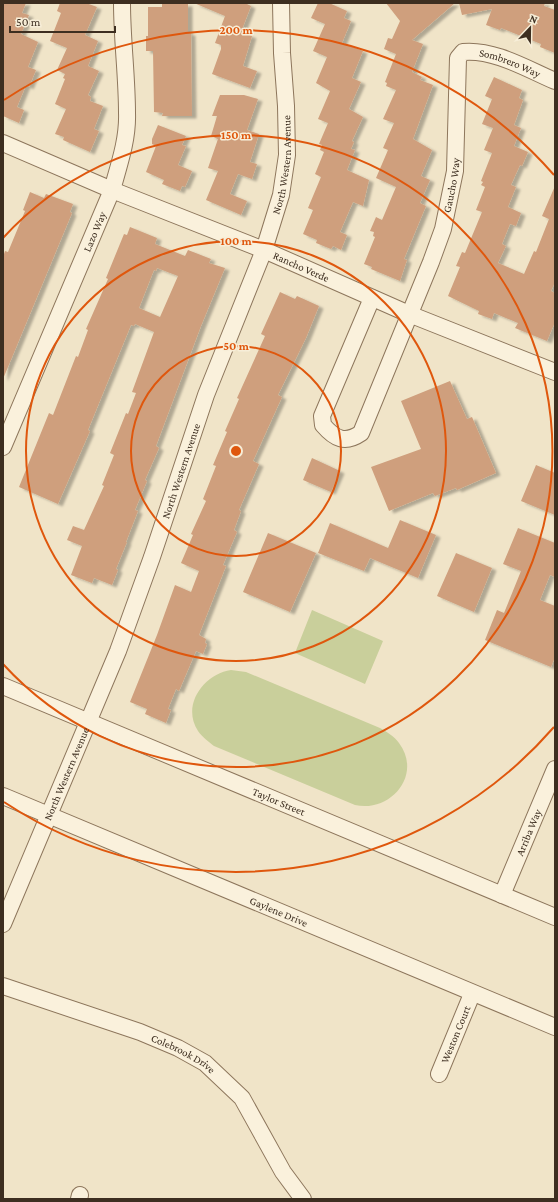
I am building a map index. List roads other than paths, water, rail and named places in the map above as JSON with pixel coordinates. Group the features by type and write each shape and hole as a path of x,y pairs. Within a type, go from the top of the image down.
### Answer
{"street":[{"name":"Lazo Way","path":"3,447 112,190 123,150 128,114 122,39 122,3"},
{"name":"North Western Avenue","path":"3,924 118,651 147,571 206,395 264,250 281,195 287,155 281,3"},
{"name":"Sombrero Way","path":"463,52 474,51 498,57 555,81"},
{"name":"Gaucho Way","path":"372,298 322,416 323,425 338,438 352,439 361,432 431,262 443,229 455,171 458,58 463,52"},
{"name":"Rancho Verde","path":"3,143 112,190 264,250 409,314 555,372"},
{"name":"Taylor Street","path":"3,686 555,917"},
{"name":"Arriba Way","path":"502,895 555,769"},
{"name":"Gaylene Drive","path":"3,796 472,994 555,1027"},
{"name":"Colebrook Drive","path":"3,986 140,1032 178,1048 205,1063 242,1098 283,1172 303,1199"},
{"name":"Weston Court","path":"439,1074 472,994"}]}
